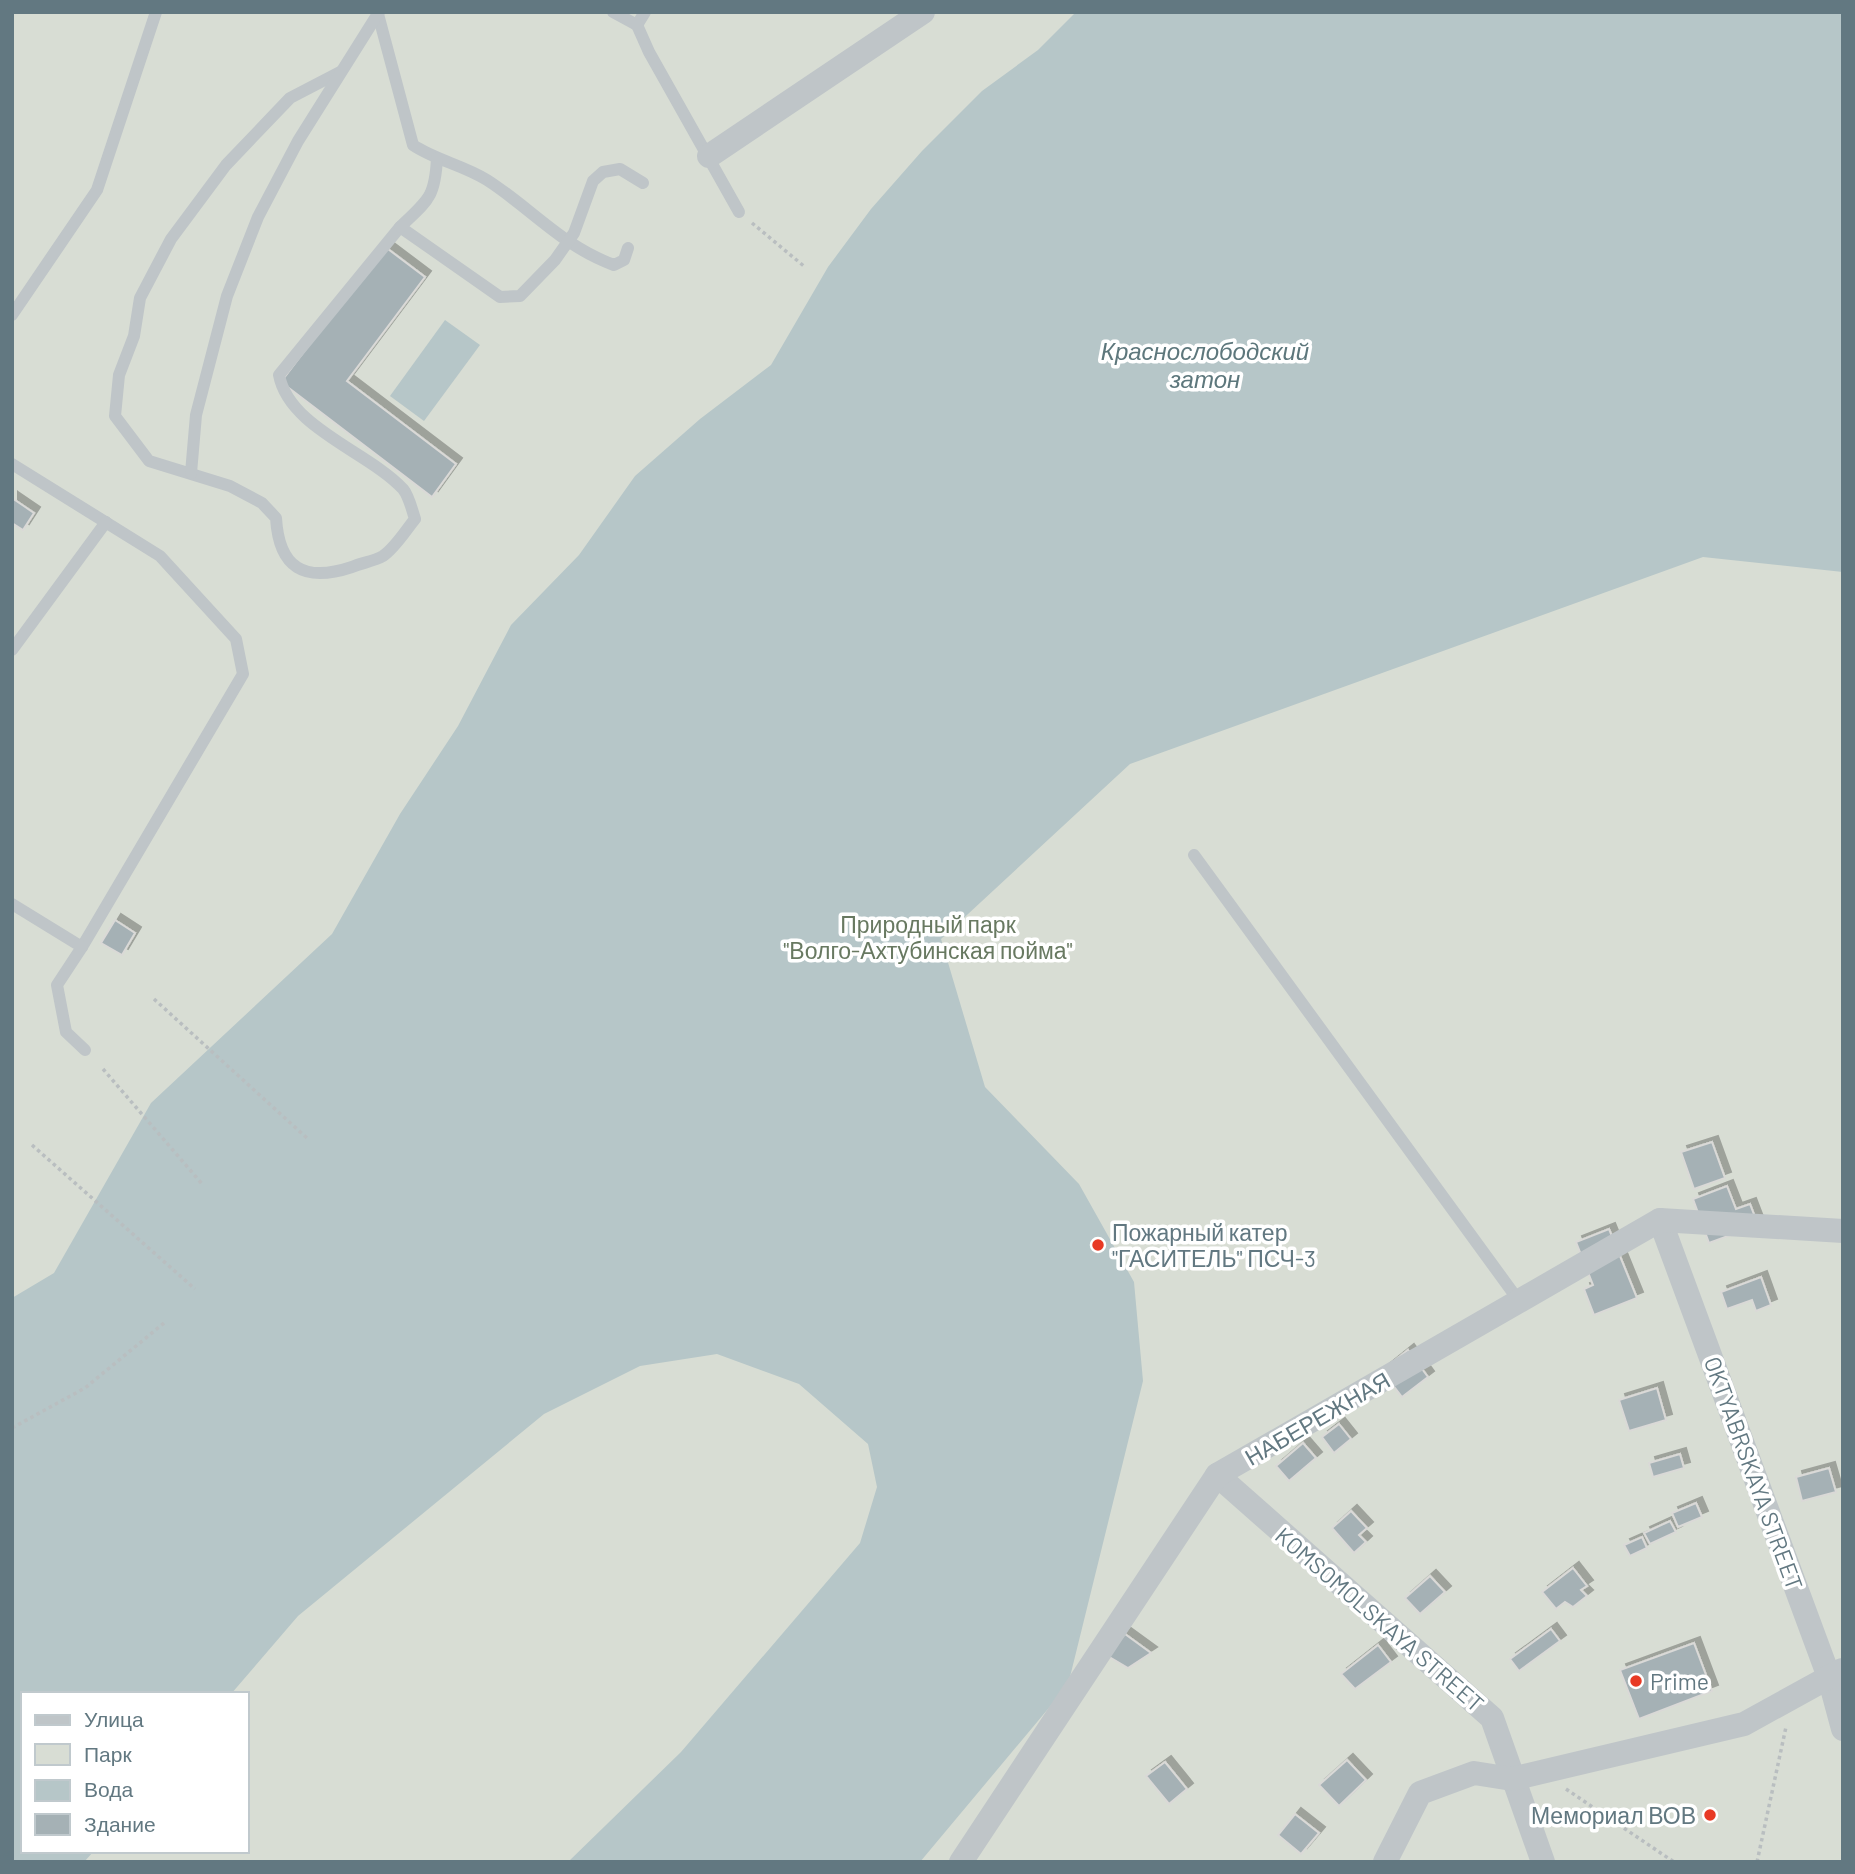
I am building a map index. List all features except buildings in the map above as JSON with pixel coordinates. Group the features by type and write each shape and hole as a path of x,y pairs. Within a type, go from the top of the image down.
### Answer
{"street":[{"path":"709,156 923,12"},
{"path":"1660,1220 1843,1231"},
{"name":"НАБЕРЕЖНАЯ","path":"961,1862 1217,1475 1660,1220"},
{"name":"OKTYABRSKAYA STREET","path":"1660,1220 1836,1673 1843,1729"},
{"name":"KOMSOMOLSKAYA STREET","path":"1217,1475 1492,1718 1543,1862"},
{"path":"1385,1862 1420,1793 1474,1773 1512,1779 1744,1724 1836,1673"}],"lane":[{"path":"12,315 97,190 156,12"},
{"path":"613,12 638,25 649,52 739,212"},
{"path":"638,25 645,12"},
{"path":"191,473 196,415 227,296 258,217 340,72 378,13"},
{"path":"378,13 413,145 486,180 567,243 614,265 624,260 628,248"},
{"path":"340,72 290,98 226,165 171,239 140,298 134,336 119,375 115,416 149,461 230,486 262,503 276,518 278,542 284,556 302,572 335,573 383,556 415,519 405,490 312,422 282,394 279,375 400,227 430,198 437,158"},
{"path":"400,227 500,297 520,296 574,233 593,181 603,172 620,169 643,183"},
{"path":"12,464 160,556 236,639 243,674 57,985 66,1032 85,1050"},
{"path":"12,650 106,522"},
{"path":"1194,855 1519,1301"},
{"path":"12,904 82,947"}],"path":[{"path":"739,212 805,267"},
{"path":"154,999 308,1139"},
{"path":"103,1069 204,1185"},
{"path":"32,1145 195,1289"},
{"path":"12,1428 85,1388 164,1323"},
{"path":"1757,1862 1792,1697"},
{"path":"1542,1772 1674,1862"}],"green space":[{"name":"Природный парк \"Волго-Ахтубинская пойма\"","path":"12,12 1843,12 1843,1862 12,1862"}],"water":[{"name":"Краснослободский затон","path":"1076,12 1843,12 1843,572 1703,557 1130,764 941,939 985,1087 1079,1184 1134,1282 1143,1381 1068,1685 920,1862 568,1862 681,1752 860,1543 877,1487 868,1444 799,1384 717,1354 640,1366 544,1414 298,1616 233,1692 21,1692 21,1853 92,1853 84,1862 12,1862 12,1298 54,1273 151,1103 332,934 400,814 458,726 511,625 579,555 635,476 700,419 771,365 828,267 871,209 922,151 982,91 1038,50"},
{"path":"445,320 480,345 424,421 390,396"}],"place":[{"name":"Пожарный катер \"ГАСИТЕЛЬ\" ПСЧ-3","path":"1098,1245"},
{"name":"Prime","path":"1636,1681"},
{"name":"Мемориал ВОВ","path":"1710,1815"}]}
